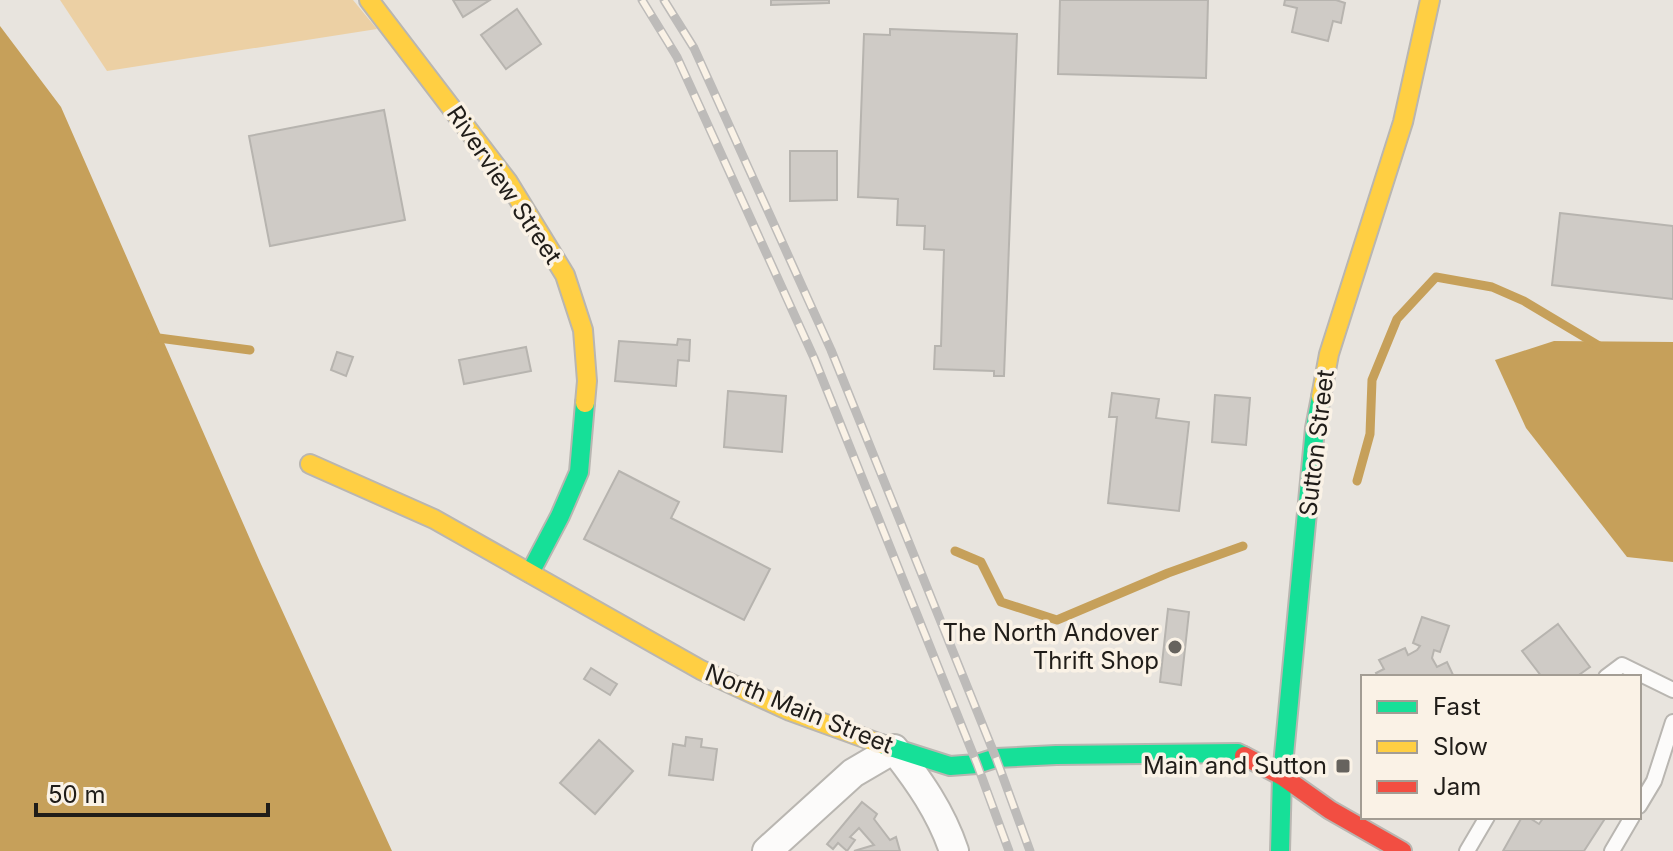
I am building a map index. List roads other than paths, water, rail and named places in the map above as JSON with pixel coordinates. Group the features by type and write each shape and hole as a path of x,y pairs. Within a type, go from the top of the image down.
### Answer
{"main road":[{"name":"Riverview Street","path":"369,0 508,182 565,275 583,330 587,381 579,472 530,573"},
{"name":"Sutton Street","path":"1280,851 1282,776 1317,413 1329,354 1403,122 1430,0"},
{"name":"North Main Street","path":"310,464 434,519 715,677 790,711 894,749 950,766 977,764 996,758 1056,755 1238,753 1282,776 1330,810 1402,851"}],"street":[{"path":"767,851 853,773 894,749 928,793 947,828 954,851"}],"lane":[{"path":"1609,675 1622,665 1673,690"},
{"path":"1641,803 1654,781 1673,722"},
{"path":"1467,851 1486,819"},
{"path":"1612,851 1631,819"}],"waterway":[{"path":"1357,481 1370,434 1372,380 1397,319 1436,277 1492,287 1524,301 1601,347"},
{"path":"151,337 250,350"},
{"path":"955,551 981,562 1001,602 1057,620 1168,573 1243,546"}],"railway":[{"path":"642,0 677,57 814,358 1009,851"},
{"path":"664,0 694,48 831,350 996,758 1030,851"}],"place":[{"name":"The North Andover Thrift Shop","path":"1175,647"},
{"name":"Main and Sutton","path":"1343,766"}]}
